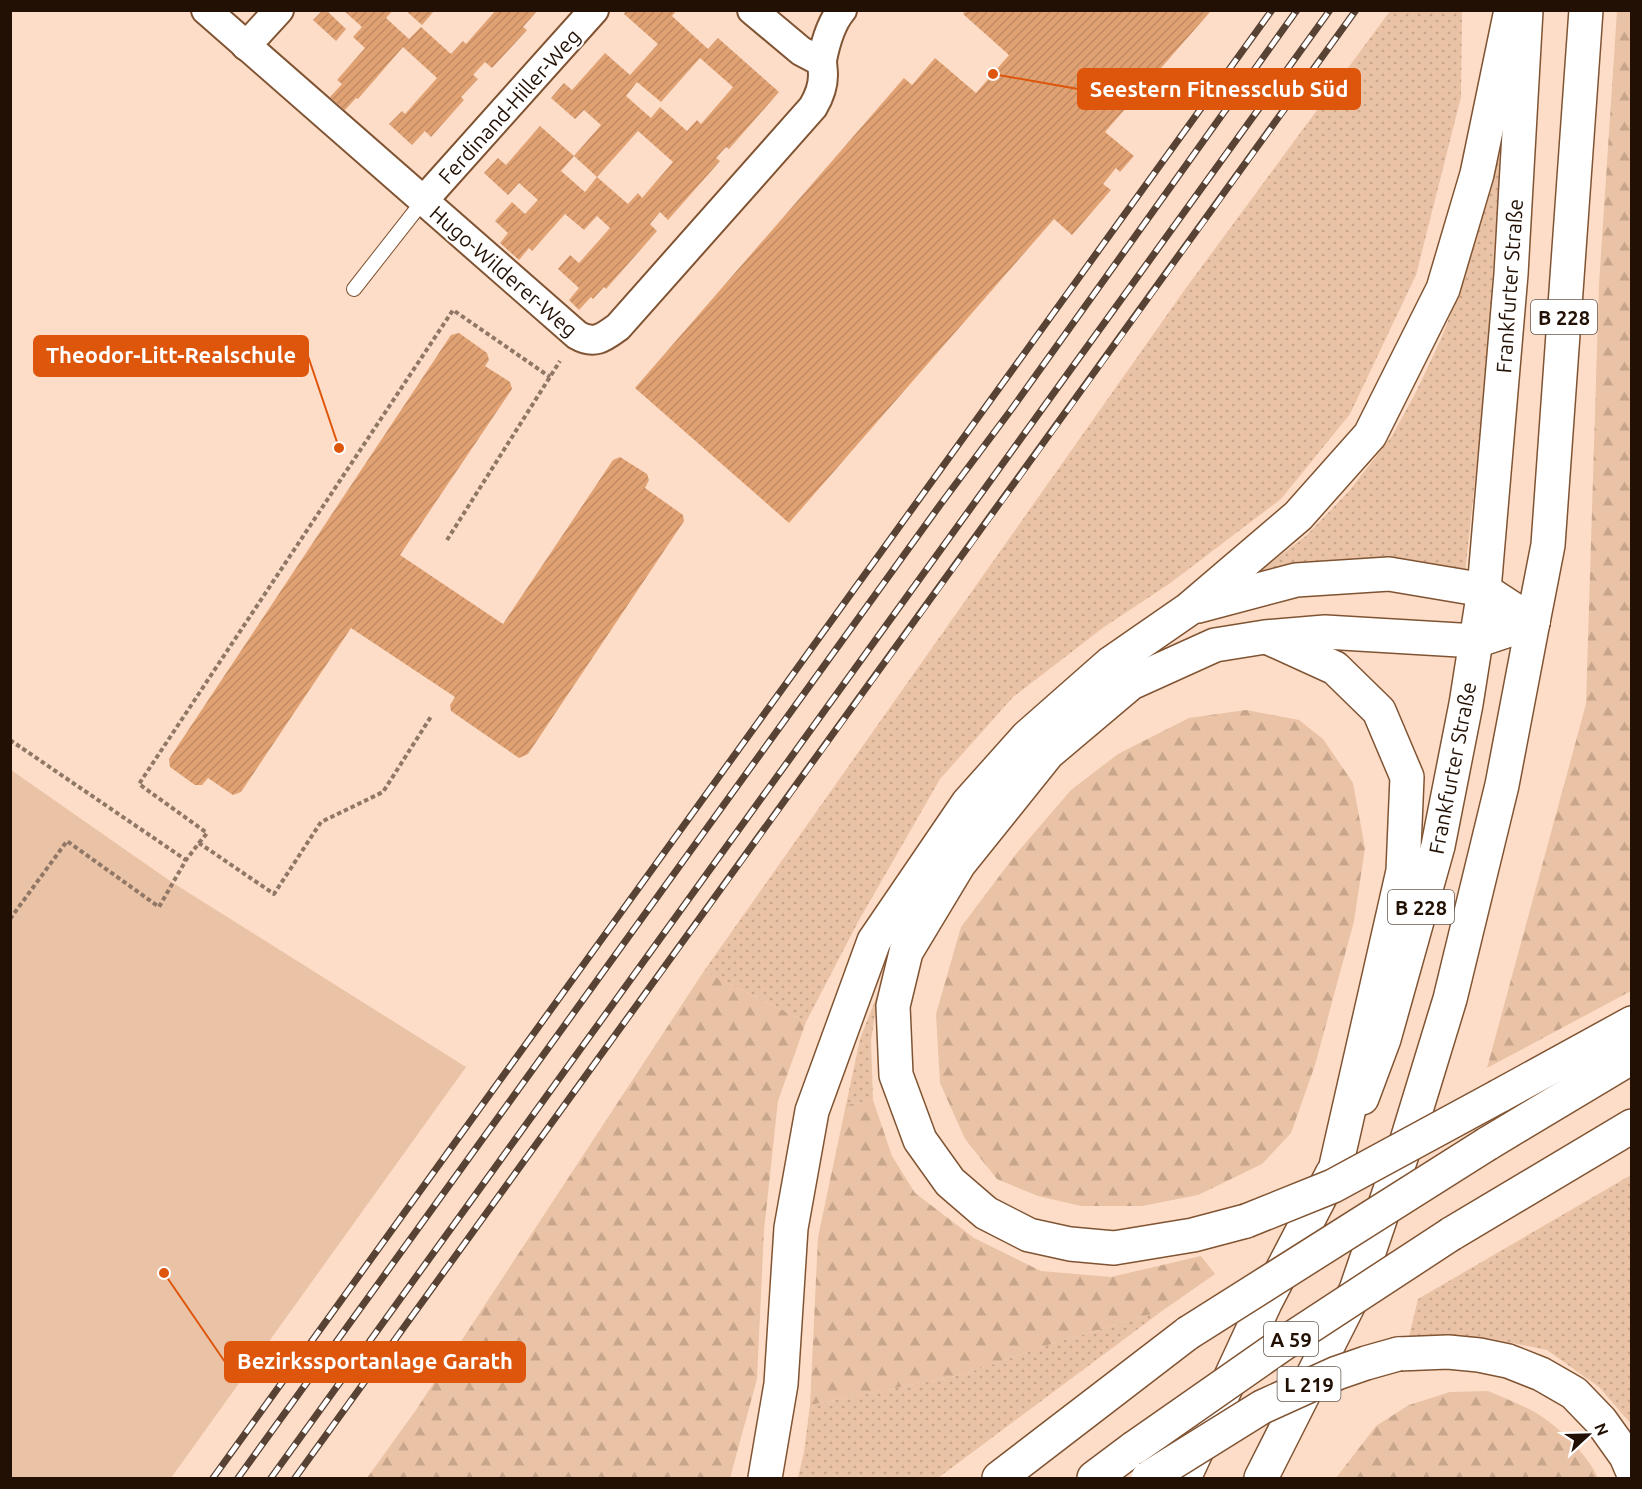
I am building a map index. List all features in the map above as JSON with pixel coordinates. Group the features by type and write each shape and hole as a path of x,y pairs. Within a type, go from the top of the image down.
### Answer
{"main road":[{"path":"765,1479 781,1384 792,1227 812,1111 874,941 968,803 1027,737 1111,663 1189,609 1298,516 1370,435 1443,289 1477,174 1511,10"},
{"name":"Frankfurter Straße","path":"1184,1479 1265,1303 1336,1166 1384,1039 1434,857 1466,704 1484,590 1511,274 1526,10"},
{"name":"B 228","path":"1356,1290 1406,1143 1450,999 1502,785 1548,545 1586,10"},
{"path":"1189,609 1296,580 1389,574 1484,590 1533,622"},
{"path":"1533,622 1476,641 1324,632 1265,636 1215,645 1131,683 1048,753 959,864 906,952 893,1006 896,1075 920,1140 950,1182 986,1213 1029,1235 1070,1244 1114,1248 1193,1235 1246,1221 1333,1186 1632,1023"},
{"path":"1265,636 1335,668 1379,711 1407,777 1402,871 1336,1166"},
{"name":"A 59","path":"999,1479 1188,1333 1488,1144 1632,1057"},
{"name":"A 59","path":"1094,1479 1134,1448 1281,1346 1450,1234 1632,1126"},
{"name":"L 219","path":"1262,1479 1356,1290"},
{"path":"1148,1479 1262,1407 1337,1373 1398,1354 1448,1352 1508,1361 1541,1374 1574,1393 1601,1421 1626,1456 1632,1470"}],"street":[{"name":"Hugo-Wilderer-Weg","path":"206,10 577,336 589,341 606,336 618,327 813,106 819,98 822,87 822,62 833,26 842,10"},
{"path":"246,46 279,10"},
{"name":"Ferdinand-Hiller-Weg","path":"423,201 594,10"},
{"path":"752,10 801,51 822,62"}],"lane":[{"path":"354,289 423,201"}],"path":[{"path":"10,919 67,841 159,907 186,860 207,832 139,784 453,310 550,377"},
{"path":"447,540 577,336"},
{"path":"199,843 274,894 321,822 383,792 432,715"},
{"path":"10,740 186,860"}],"green space":[{"path":"1390,11 1462,11 1461,97 1416,275 1350,414 1281,499 1169,584 1104,627 1013,697 940,779 858,922 806,1022 704,971 1186,288"},
{"path":"1617,11 1632,11 1631,991 1487,1068 1586,704 1599,284"},
{"path":"1499,140 1499,189 1485,389 1465,573 1248,580 1306,536 1349,491 1392,436 1441,339 1464,279"},
{"path":"1246,710 1299,720 1323,739 1353,783 1365,848 1354,921 1315,1065 1291,1133 1262,1164 1198,1195 1142,1206 1081,1206 1038,1196 997,1179 965,1139 940,1083 936,1014 961,927 1016,854 1071,790 1118,754 1189,718"},
{"path":"11,770 173,883 466,1067 171,1478 11,1478"},
{"path":"704,971 806,1022 778,1101 764,1230 757,1379 730,1478 367,1478 416,1410"},
{"path":"878,993 871,1041 873,1100 846,1105 860,1039"},
{"path":"873,1100 892,1156 915,1193 974,1238 1041,1271 1111,1277 1201,1256 1215,1274 1162,1311 1054,1343 961,1375 810,1405 818,1237 846,1105"},
{"path":"1631,1175 1631,1424 1599,1387 1547,1350 1488,1338 1409,1337 1418,1299"},
{"path":"1162,1311 938,1478 798,1478 810,1405 961,1375 1054,1343"},
{"path":"1488,1391 1531,1410 1550,1422 1587,1459 1598,1478 1336,1478 1376,1426 1409,1405 1450,1392"}],"building":[{"path":"323,10 326,10 346,29 336,41 313,20"},
{"path":"343,10 393,10 386,18 409,39 421,27 451,54 463,41 466,44 496,10 538,10 523,27 527,30 492,68 485,62 473,75 478,79 461,97 464,100 431,137 425,131 412,145 389,124 402,111 405,114 437,78 403,47 358,99 356,98 345,110 330,97 342,84 337,80 365,48 353,37 362,27"},
{"path":"405,10 435,10 422,25"},
{"path":"626,10 677,10 672,16 708,49 718,38 779,92 729,149 726,147 716,158 720,161 668,220 660,212 650,224 657,231 606,289 604,287 593,299 591,297 579,310 569,300 579,288 558,269 570,255 579,263 610,228 597,216 584,230 565,214 532,251 529,248 519,260 500,243 508,233 495,221 512,202 525,214 538,200 519,183 508,195 484,173 498,158 506,165 540,126 574,156 601,125 584,110 575,119 551,98 564,83 572,90 605,53 630,75 658,44 624,14","holes":["700,58 733,87 701,124 697,120 687,131 660,107 651,118 626,96 637,82 661,102","638,131 673,162 642,198 638,193 628,204 597,177","574,156 597,177 585,192 561,171"]},
{"path":"966,10 1208,10 1210,12 1105,132 1134,156 1120,172 1116,168 1103,184 1111,190 1072,235 1054,219 789,523 635,388 904,78 912,85 935,58 976,93 1009,55 963,14"},
{"path":"459,333 487,353 489,360 485,366 510,382 512,389 400,555 503,624 613,460 620,457 647,474 649,480 645,488 683,515 684,521 528,754 519,758 451,711 450,705 455,697 351,628 241,792 233,795 208,778 202,785 195,785 170,767 169,759 451,335"}],"railway":[{"path":"213,1478 1272,10"},
{"path":"238,1478 940,505 1011,410 1297,10"},
{"path":"271,1478 1330,10"},
{"path":"295,1478 1356,10"}],"place":[{"name":"Seestern Fitnessclub Süd","path":"993,74"},
{"name":"Theodor-Litt-Realschule","path":"339,448"},
{"name":"Bezirkssportanlage Garath","path":"164,1273"}]}
